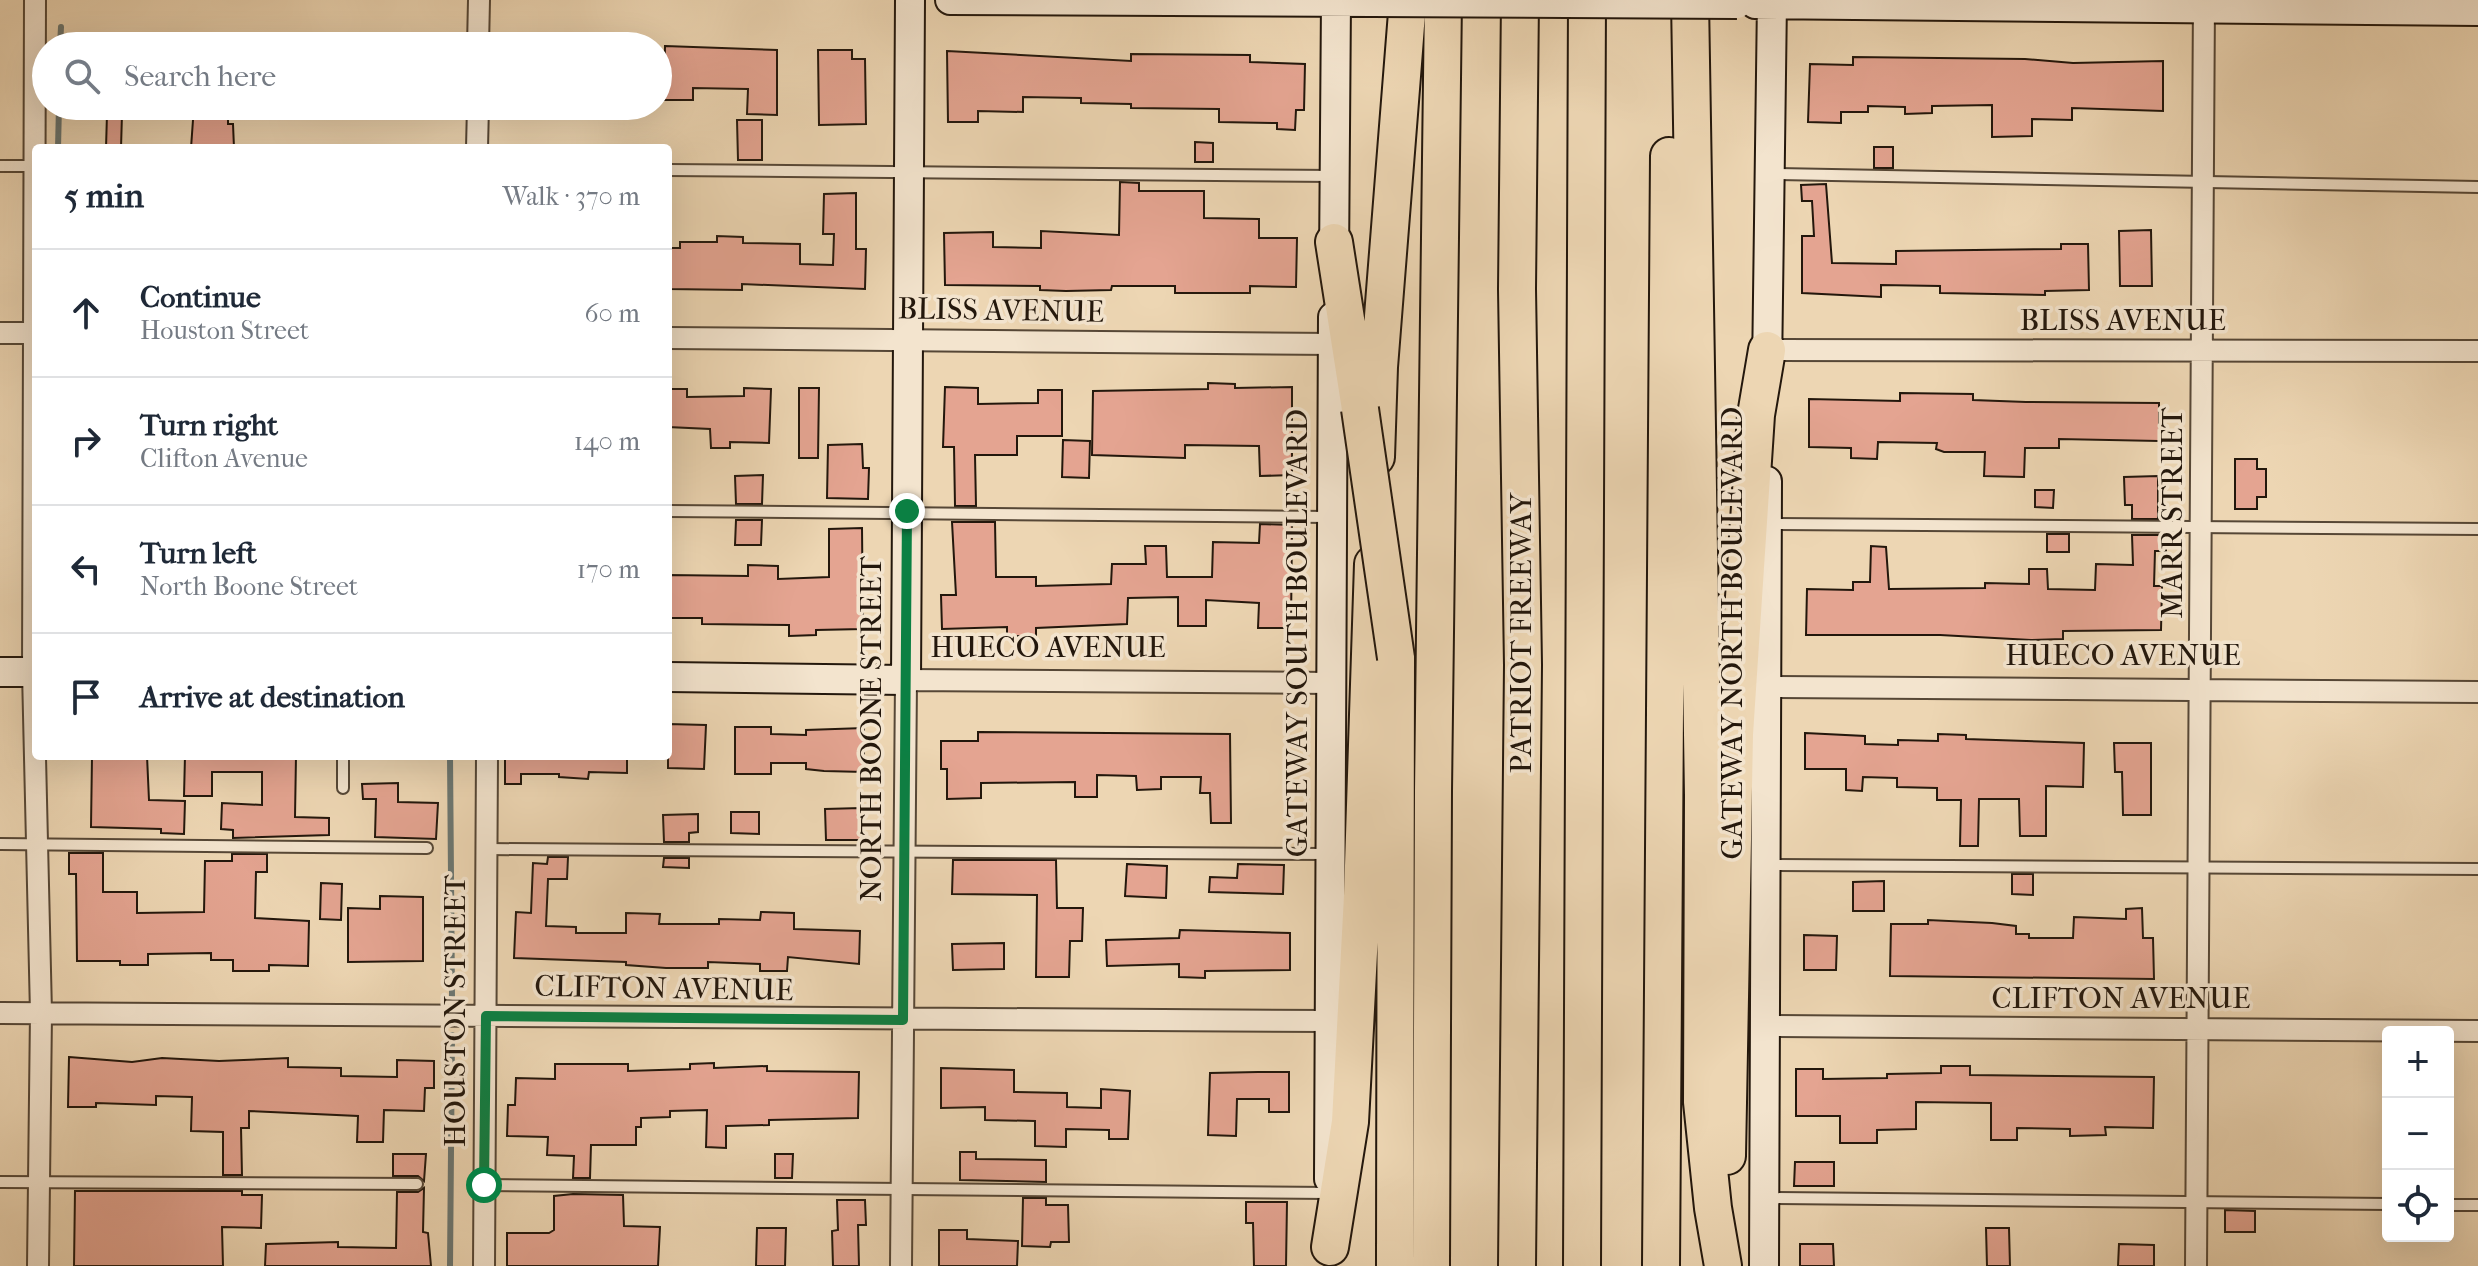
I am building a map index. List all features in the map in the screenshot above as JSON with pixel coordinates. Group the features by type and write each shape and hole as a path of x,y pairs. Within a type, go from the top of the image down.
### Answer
{"highway":[{"path":"1330,1256 1350,1122 1362,896 1379,367 1408,0"},
{"path":"1431,1266 1433,791 1443,0"},
{"name":"PATRIOT FREEWAY","path":"1517,1266 1523,681 1517,289 1520,0"},
{"path":"1582,1266 1587,0"},
{"path":"1586,216 1603,165 1604,0"},
{"path":"1661,1266 1671,0"},
{"path":"1690,0 1703,795 1702,1102 1713,1208 1724,1266"},
{"path":"1334,242 1396,658 1395,1266"},
{"path":"1724,1266 1735,734 1756,415 1767,350"}],"main road":[{"name":"NORTH BOONE STREET","path":"906,680 910,0"},
{"path":"950,0 2204,5 2478,11"},
{"name":"GATEWAY SOUTH BOULEVARD","path":"1330,1256 1327,1021 1336,1"},
{"name":"GATEWAY NORTH BOULEVARD","path":"1764,1266 1767,350 1772,2"},
{"path":"0,672 32,672"},
{"name":"HUECO AVENUE","path":"672,677 906,680"}],"street":[{"path":"35,0 35,32"},
{"path":"478,32 479,0"},
{"name":"MARR STREET","path":"2196,1266 2204,5"},
{"path":"35,120 35,144"},
{"path":"477,144 478,120"},
{"path":"0,333 32,333"},
{"name":"BLISS AVENUE","path":"672,338 1333,344"},
{"name":"BLISS AVENUE","path":"1767,350 2478,351"},
{"name":"HUECO AVENUE","path":"906,680 1331,683"},
{"name":"NORTH BOONE STREET","path":"901,1266 906,680"},
{"name":"HUECO AVENUE","path":"1768,687 2478,692"},
{"path":"36,760 41,1013 38,1266"},
{"name":"HOUSTON STREET","path":"484,1266 487,760"},
{"name":"CLIFTON AVENUE","path":"0,1013 1327,1021"},
{"name":"CLIFTON AVENUE","path":"1764,1026 2478,1031"}],"lane":[{"path":"0,166 32,166"},
{"path":"672,170 1334,176"},
{"path":"1771,174 2478,187"},
{"path":"672,511 1332,517"},
{"path":"1767,524 2478,529"},
{"path":"343,760 343,788"},
{"path":"0,844 427,848"},
{"path":"487,849 1329,854"},
{"path":"1766,865 2478,869"},
{"path":"0,1182 417,1184"},
{"path":"484,1185 1329,1193"},
{"path":"1764,1198 2382,1204"},
{"path":"2454,1205 2478,1205"}],"building":[{"path":"672,46 777,50 777,115 747,114 748,89 693,88 693,100 672,100"},
{"path":"818,50 852,50 852,59 865,59 866,124 819,125"},
{"path":"947,51 1131,61 1131,54 1250,55 1250,62 1305,64 1304,110 1296,110 1295,130 1277,129 1277,123 1219,122 1219,109 1131,108 1131,104 1081,103 1081,98 1023,97 1023,112 978,111 978,122 948,122"},
{"path":"1853,57 2025,59 2073,63 2163,61 2163,111 2072,108 2072,120 2032,119 2032,136 1992,137 1992,105 1932,106 1932,113 1905,114 1905,107 1868,106 1868,112 1841,112 1841,123 1808,122 1810,64 1853,65"},
{"path":"107,120 122,120 121,144 106,144"},
{"path":"193,120 228,120 228,124 233,124 234,144 191,144"},
{"path":"737,120 762,120 762,160 738,160"},
{"path":"1195,142 1213,143 1213,162 1195,162"},
{"path":"1874,147 1893,147 1893,168 1874,168"},
{"path":"1120,182 1139,183 1139,191 1204,191 1204,218 1259,219 1259,238 1297,238 1296,287 1250,286 1250,293 1175,293 1175,286 1112,286 1111,290 1066,291 1040,290 1040,286 945,285 944,233 993,232 993,247 1041,248 1041,231 1119,235"},
{"path":"1826,184 1832,263 1896,264 1896,251 2061,249 2061,244 2088,244 2089,290 2045,291 2045,295 1940,293 1940,286 1881,285 1881,297 1802,293 1802,236 1814,236 1812,201 1802,201 1801,185"},
{"path":"856,193 856,249 866,249 865,289 742,284 742,290 672,289 672,248 680,248 680,242 717,242 717,236 743,237 743,243 800,244 800,264 833,265 834,234 823,234 824,194"},
{"path":"2151,230 2152,286 2120,286 2119,231"},
{"path":"1208,383 1235,384 1235,388 1292,387 1292,475 1260,476 1259,446 1185,445 1185,458 1092,455 1093,391 1208,389"},
{"path":"945,387 978,388 978,404 1038,403 1038,390 1062,390 1062,436 1017,436 1017,455 975,455 976,506 955,506 954,447 943,447"},
{"path":"744,388 771,389 769,443 730,442 730,448 711,448 710,429 672,427 672,389 687,389 687,397 744,396"},
{"path":"799,388 819,388 818,458 799,458"},
{"path":"1900,393 1973,394 1973,400 2159,403 2159,441 2059,439 2059,448 2025,448 2024,477 1984,476 1985,452 1944,452 1936,449 1937,443 1878,442 1877,459 1851,458 1851,448 1809,447 1809,399 1900,401"},
{"path":"1063,440 1090,441 1089,478 1062,477"},
{"path":"862,444 863,468 869,468 868,499 827,498 828,445"},
{"path":"2235,459 2257,459 2257,469 2266,469 2266,497 2257,497 2257,509 2235,509"},
{"path":"763,475 762,504 736,504 735,476"},
{"path":"2158,476 2158,519 2132,519 2132,505 2125,505 2124,477"},
{"path":"2035,490 2054,490 2053,508 2035,507"},
{"path":"736,520 762,520 761,545 735,545"},
{"path":"952,522 995,522 996,577 1036,577 1036,586 1111,584 1112,564 1146,564 1145,546 1166,546 1167,577 1212,577 1213,542 1259,543 1260,524 1292,525 1291,628 1258,628 1259,603 1206,600 1206,626 1178,626 1178,597 1128,598 1127,624 1036,628 1036,636 1007,636 1007,627 942,629 941,595 956,595"},
{"path":"862,528 863,629 816,630 816,635 789,636 789,625 702,624 702,618 672,618 672,575 748,576 748,565 778,566 778,579 829,577 829,529"},
{"path":"2047,534 2069,534 2069,552 2047,552"},
{"path":"2132,535 2165,535 2166,551 2155,551 2154,586 2162,586 2161,630 2063,631 2063,639 2031,640 1940,635 1806,635 1807,589 1853,590 1853,582 1870,582 1871,546 1886,547 1889,589 1985,588 1985,583 2029,584 2029,569 2047,569 2048,589 2095,590 2096,564 2133,565"},
{"path":"672,724 706,725 704,769 668,768 668,760 672,760"},
{"path":"735,727 771,727 771,734 806,735 806,730 864,728 864,772 806,769 806,763 771,763 771,774 735,774"},
{"path":"978,732 1230,734 1231,823 1211,823 1210,793 1200,793 1201,777 1161,777 1161,789 1137,790 1136,776 1097,775 1097,797 1075,797 1075,782 981,783 981,798 947,799 947,769 941,769 941,741 978,741"},
{"path":"1805,733 1865,736 1865,744 1898,745 1898,740 1938,741 1938,734 1966,735 1966,739 2084,743 2083,787 2046,786 2046,836 2020,836 2019,799 1979,799 1978,846 1960,846 1961,800 1937,800 1937,788 1897,787 1897,778 1863,777 1862,791 1846,790 1846,769 1805,769"},
{"path":"2114,743 2151,743 2151,815 2123,815 2122,772 2115,772"},
{"path":"92,760 147,760 149,800 185,801 184,834 161,833 161,829 91,827"},
{"path":"185,760 296,760 295,817 329,818 329,835 233,838 233,830 221,829 222,803 262,805 262,772 212,772 212,796 184,796"},
{"path":"505,760 627,760 627,773 589,772 588,779 559,777 559,774 521,774 521,784 505,784"},
{"path":"398,783 398,802 438,803 436,839 375,837 376,799 363,799 362,784"},
{"path":"861,808 862,840 826,840 825,809"},
{"path":"731,812 759,812 759,834 731,833"},
{"path":"698,814 698,832 689,833 689,842 664,842 663,815"},
{"path":"69,853 103,853 103,892 137,892 137,913 204,912 205,861 232,861 232,854 267,854 267,872 256,872 255,918 309,921 308,966 269,965 269,971 233,971 233,960 211,960 211,953 148,954 148,965 120,965 120,961 77,961 76,874 69,874"},
{"path":"548,857 568,857 567,879 548,879 546,926 576,927 576,933 626,933 626,913 660,914 659,924 719,924 719,919 760,920 761,912 794,913 794,929 860,931 859,964 788,957 787,971 760,971 760,964 708,962 708,968 666,968 626,965 626,962 514,958 516,912 531,913 533,863 547,864"},
{"path":"664,858 689,858 689,868 663,867"},
{"path":"953,860 1056,860 1057,908 1083,908 1082,941 1070,941 1069,977 1036,977 1037,895 952,894"},
{"path":"1127,864 1167,866 1166,898 1125,896"},
{"path":"1238,864 1284,865 1283,894 1209,892 1210,877 1237,878"},
{"path":"2012,874 2033,874 2033,895 2012,894"},
{"path":"1884,881 1884,911 1853,911 1853,882"},
{"path":"321,883 342,884 341,920 320,919"},
{"path":"380,896 423,897 423,961 348,962 348,908 380,909"},
{"path":"2142,908 2143,938 2153,938 2154,979 1890,976 1891,924 1928,924 1928,920 1992,923 2016,926 2016,934 2029,934 2029,938 2073,938 2074,917 2126,919 2126,909"},
{"path":"1180,930 1290,933 1290,970 1205,971 1205,978 1179,977 1179,964 1107,966 1106,940 1179,938"},
{"path":"1804,935 1837,936 1836,970 1804,970"},
{"path":"1004,943 1004,969 953,970 952,944"},
{"path":"69,1057 132,1062 162,1058 219,1061 288,1058 288,1067 341,1068 341,1076 397,1077 397,1060 434,1061 434,1088 425,1088 424,1111 384,1110 383,1142 357,1142 358,1116 249,1111 249,1128 241,1128 242,1175 223,1175 223,1132 191,1131 192,1097 156,1096 156,1105 96,1103 96,1107 68,1107"},
{"path":"714,1063 714,1068 767,1066 767,1071 859,1072 858,1118 769,1120 769,1125 726,1126 726,1148 706,1147 707,1110 670,1111 670,1117 641,1118 641,1127 636,1127 636,1145 591,1145 590,1178 573,1178 574,1156 547,1155 548,1137 507,1136 508,1105 515,1105 516,1078 555,1079 555,1064 628,1064 628,1071 690,1069 690,1064"},
{"path":"1941,1066 1970,1066 1970,1075 2154,1077 2153,1128 2105,1127 2106,1135 2070,1136 2070,1129 2017,1128 2017,1140 1991,1140 1991,1103 1916,1102 1916,1129 1877,1130 1877,1143 1840,1143 1840,1116 1796,1116 1796,1069 1823,1069 1823,1079 1887,1078 1887,1074 1941,1073"},
{"path":"941,1068 1014,1070 1014,1092 1067,1093 1067,1107 1101,1108 1101,1089 1130,1091 1128,1139 1109,1139 1109,1130 1066,1129 1066,1147 1035,1146 1035,1121 985,1120 985,1107 941,1108"},
{"path":"1289,1072 1289,1112 1269,1112 1269,1099 1237,1099 1236,1136 1208,1135 1210,1073"},
{"path":"960,1152 976,1152 976,1159 1046,1160 1046,1182 960,1180"},
{"path":"393,1154 426,1154 424,1181 418,1176 393,1176"},
{"path":"775,1154 793,1154 792,1178 775,1178"},
{"path":"1795,1162 1834,1162 1834,1186 1794,1186"},
{"path":"424,1188 423,1232 428,1233 431,1266 265,1266 266,1244 338,1242 338,1247 396,1248 397,1192 418,1192"},
{"path":"75,1191 242,1191 242,1195 262,1195 261,1228 222,1227 223,1266 74,1266"},
{"path":"623,1195 624,1226 660,1227 658,1266 507,1266 507,1233 549,1233 554,1230 554,1196"},
{"path":"1023,1198 1046,1198 1046,1205 1068,1205 1069,1242 1051,1242 1050,1247 1022,1246"},
{"path":"837,1200 865,1200 866,1225 858,1225 859,1266 833,1266 832,1231 838,1230"},
{"path":"1246,1202 1287,1202 1286,1266 1254,1266 1253,1223 1246,1223"},
{"path":"2225,1210 2255,1211 2255,1232 2225,1232"},
{"path":"757,1228 786,1228 785,1266 756,1266"},
{"path":"1986,1228 2009,1228 2010,1266 1987,1266"},
{"path":"939,1230 967,1230 967,1239 1018,1241 1017,1266 939,1266"},
{"path":"1800,1244 1833,1244 1834,1266 1800,1266"},
{"path":"2119,1244 2154,1245 2154,1266 2118,1266"}],"waterway":[{"path":"61,27 61,32"},
{"path":"58,144 59,120"},
{"path":"450,760 452,996"},
{"path":"450,1266 452,1035"}],"route":[{"path":"484,1185 486,1016 903,1020 907,511"}]}
